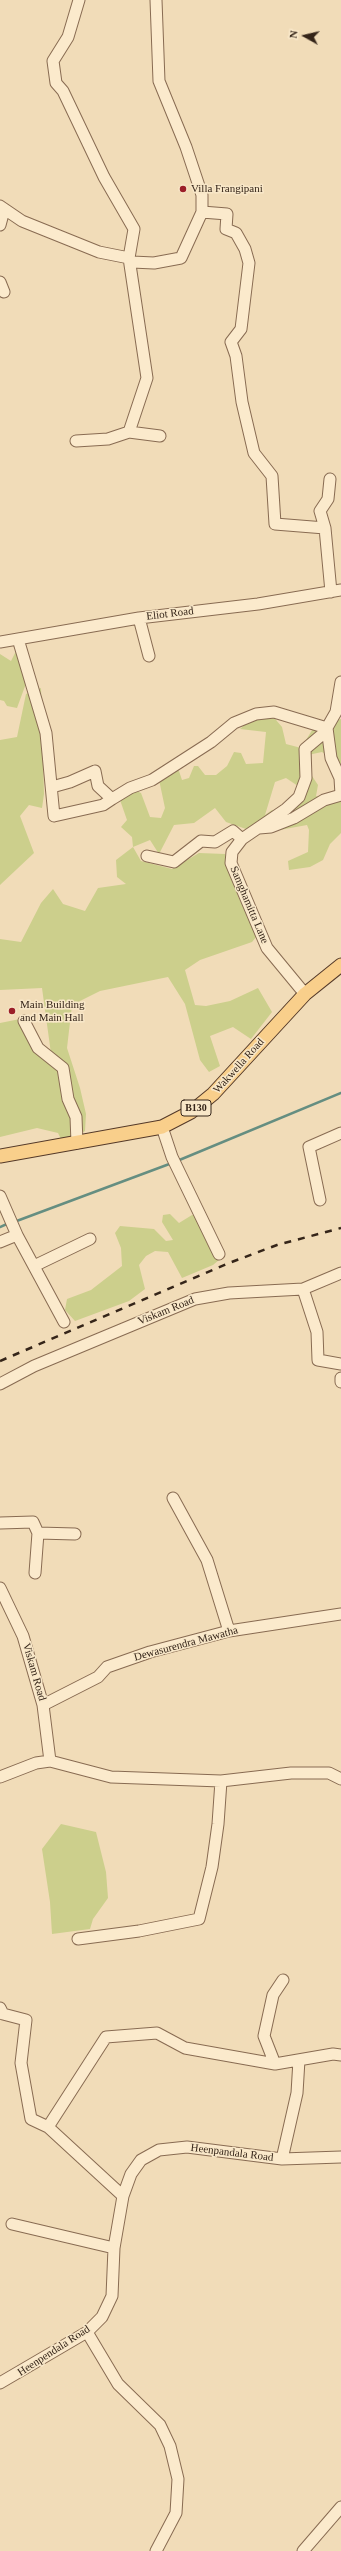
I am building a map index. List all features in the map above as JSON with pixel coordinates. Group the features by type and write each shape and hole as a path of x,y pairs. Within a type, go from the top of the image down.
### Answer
{"main road":[{"name":"Wakwella Road","path":"0,1156 162,1127 191,1112 213,1094 305,994 341,965"}],"street":[{"path":"79,0 68,37 53,61 56,83 63,91 104,177 134,230 129,258 147,378 129,432"},
{"path":"0,225 2,208 22,221 99,252 129,258 132,262 154,263 181,258 202,212 199,188 159,81 156,0"},
{"path":"202,212 227,214 226,229 236,233 245,249 249,263 242,329 231,342 236,356 242,402 254,453 272,476 275,524 325,528"},
{"path":"76,441 108,439 129,432 160,436"},
{"path":"330,479 328,499 320,511 325,528 336,591"},
{"name":"Eliot Road","path":"0,642 139,618 245,606 336,591"},
{"path":"139,618 149,656"},
{"path":"18,639 46,733 54,816 103,805 130,788 152,780 211,742 234,723 256,714 274,712 327,728 331,758 340,778 341,795 324,800 294,818 271,827 259,828"},
{"name":"Samghamitta Lane","path":"305,994 267,948 231,863 232,852 242,839 300,797 306,778 305,749 327,728 336,712 341,682"},
{"path":"52,787 70,782 95,771 98,786 112,799"},
{"path":"147,856 174,862 201,841 215,842 233,831 242,839"},
{"path":"24,1021 38,1048 63,1068 68,1099 76,1117 77,1143"},
{"path":"162,1127 174,1161 219,1254"},
{"path":"320,1200 309,1147 341,1133"},
{"path":"0,1196 17,1235 64,1322"},
{"path":"0,1242 17,1235"},
{"path":"34,1266 90,1239"},
{"name":"Viskam Road","path":"0,1384 34,1366 195,1299 229,1293 303,1289 341,1273"},
{"path":"303,1289 317,1332 318,1360 341,1364"},
{"path":"173,1498 207,1560 229,1631"},
{"path":"0,1523 33,1522 38,1533 35,1573"},
{"path":"38,1533 75,1534"},
{"name":"Viskam Road","path":"0,1588 23,1636 43,1705 50,1761"},
{"name":"Dewasurendra Mawatha","path":"43,1705 98,1677 107,1667 150,1652 229,1631 341,1614"},
{"path":"0,1777 36,1763 50,1761 111,1777 221,1781 291,1773 329,1773 341,1779"},
{"path":"78,1939 139,1931 199,1919 213,1860 218,1824 221,1781"},
{"path":"275,2064 264,2036 273,1995 283,1980"},
{"path":"0,2008 3,2014 26,2020 21,2063 31,2119 48,2127 123,2196"},
{"path":"48,2127 106,2037 157,2033 185,2048 275,2064 333,2054 341,2055"},
{"path":"282,2159 297,2093 299,2060"},
{"name":"Heenpandala Road","path":"123,2196 130,2174 141,2160 159,2150 188,2147 282,2159 341,2157"},
{"name":"Heenpendala Road","path":"0,2383 87,2332 102,2318 112,2296 114,2248 123,2196"},
{"path":"12,2224 114,2248"},
{"path":"87,2332 118,2384 160,2425 170,2446 178,2479 176,2513 156,2551"},
{"path":"303,2551 341,2507"}],"green space":[{"path":"16,651 28,678 17,708 7,706 4,701 0,700 0,654 11,661"},
{"path":"41,688 44,794 42,808 29,805 20,816 34,853 0,885 0,740 17,737 26,694"},
{"path":"256,714 271,714 282,727 286,744 305,749 306,740 314,727 341,719 341,798 341,833 330,844 323,860 310,867 289,870 288,861 308,852 309,830 307,825 274,831 265,816 259,828 246,829 226,822 215,808 194,823 174,825 159,854 150,840 133,847 132,837 121,827 127,820 120,800 130,788 141,793 150,817 161,818 165,808 158,775 170,767 179,771 182,780 189,778 194,766 198,766 205,775 216,775 227,766 234,752 241,753 246,764 263,763 266,732 240,729","holes":["322,752 331,758 341,798 316,796 318,785 312,776 306,778 308,755","286,778 298,786 306,778 308,790 282,814 272,810 265,815 275,782"]},
{"path":"133,847 141,861 172,869 199,853 225,854 238,896 257,936 252,942 200,960 185,970 195,1005 206,1006 230,1001 258,988 272,1012 251,1039 233,1027 210,1036 220,1066 209,1072 200,1060 185,1004 168,977 100,991 72,1005 67,1048 80,1088 86,1114 85,1131 66,1143 61,1139 58,1133 37,1128 0,1137 0,1023 30,1017 36,1048 53,1068 42,988 0,990 0,939 21,942 41,903 53,889 63,904 85,911 98,888 126,884 117,877 116,860"},
{"path":"170,1214 179,1223 192,1215 195,1215 219,1260 213,1265 182,1278 168,1252 155,1251 146,1256 139,1265 145,1289 129,1301 75,1321 65,1310 67,1299 91,1290 122,1266 121,1248 115,1233 120,1226 154,1229 166,1241 173,1240 162,1222 163,1215"},
{"path":"61,1824 96,1832 106,1872 108,1898 93,1919 90,1929 52,1934 50,1902 42,1849"}],"waterway":[{"path":"177,1161 341,1093"},
{"path":"14,1222 172,1163"},
{"path":"0,1227 9,1223"}],"railway":[{"path":"0,1361 229,1263 277,1245 341,1228"}],"place":[{"name":"Villa Frangipani","path":"183,189"},
{"name":"Main Building and Main Hall","path":"12,1011"}]}
